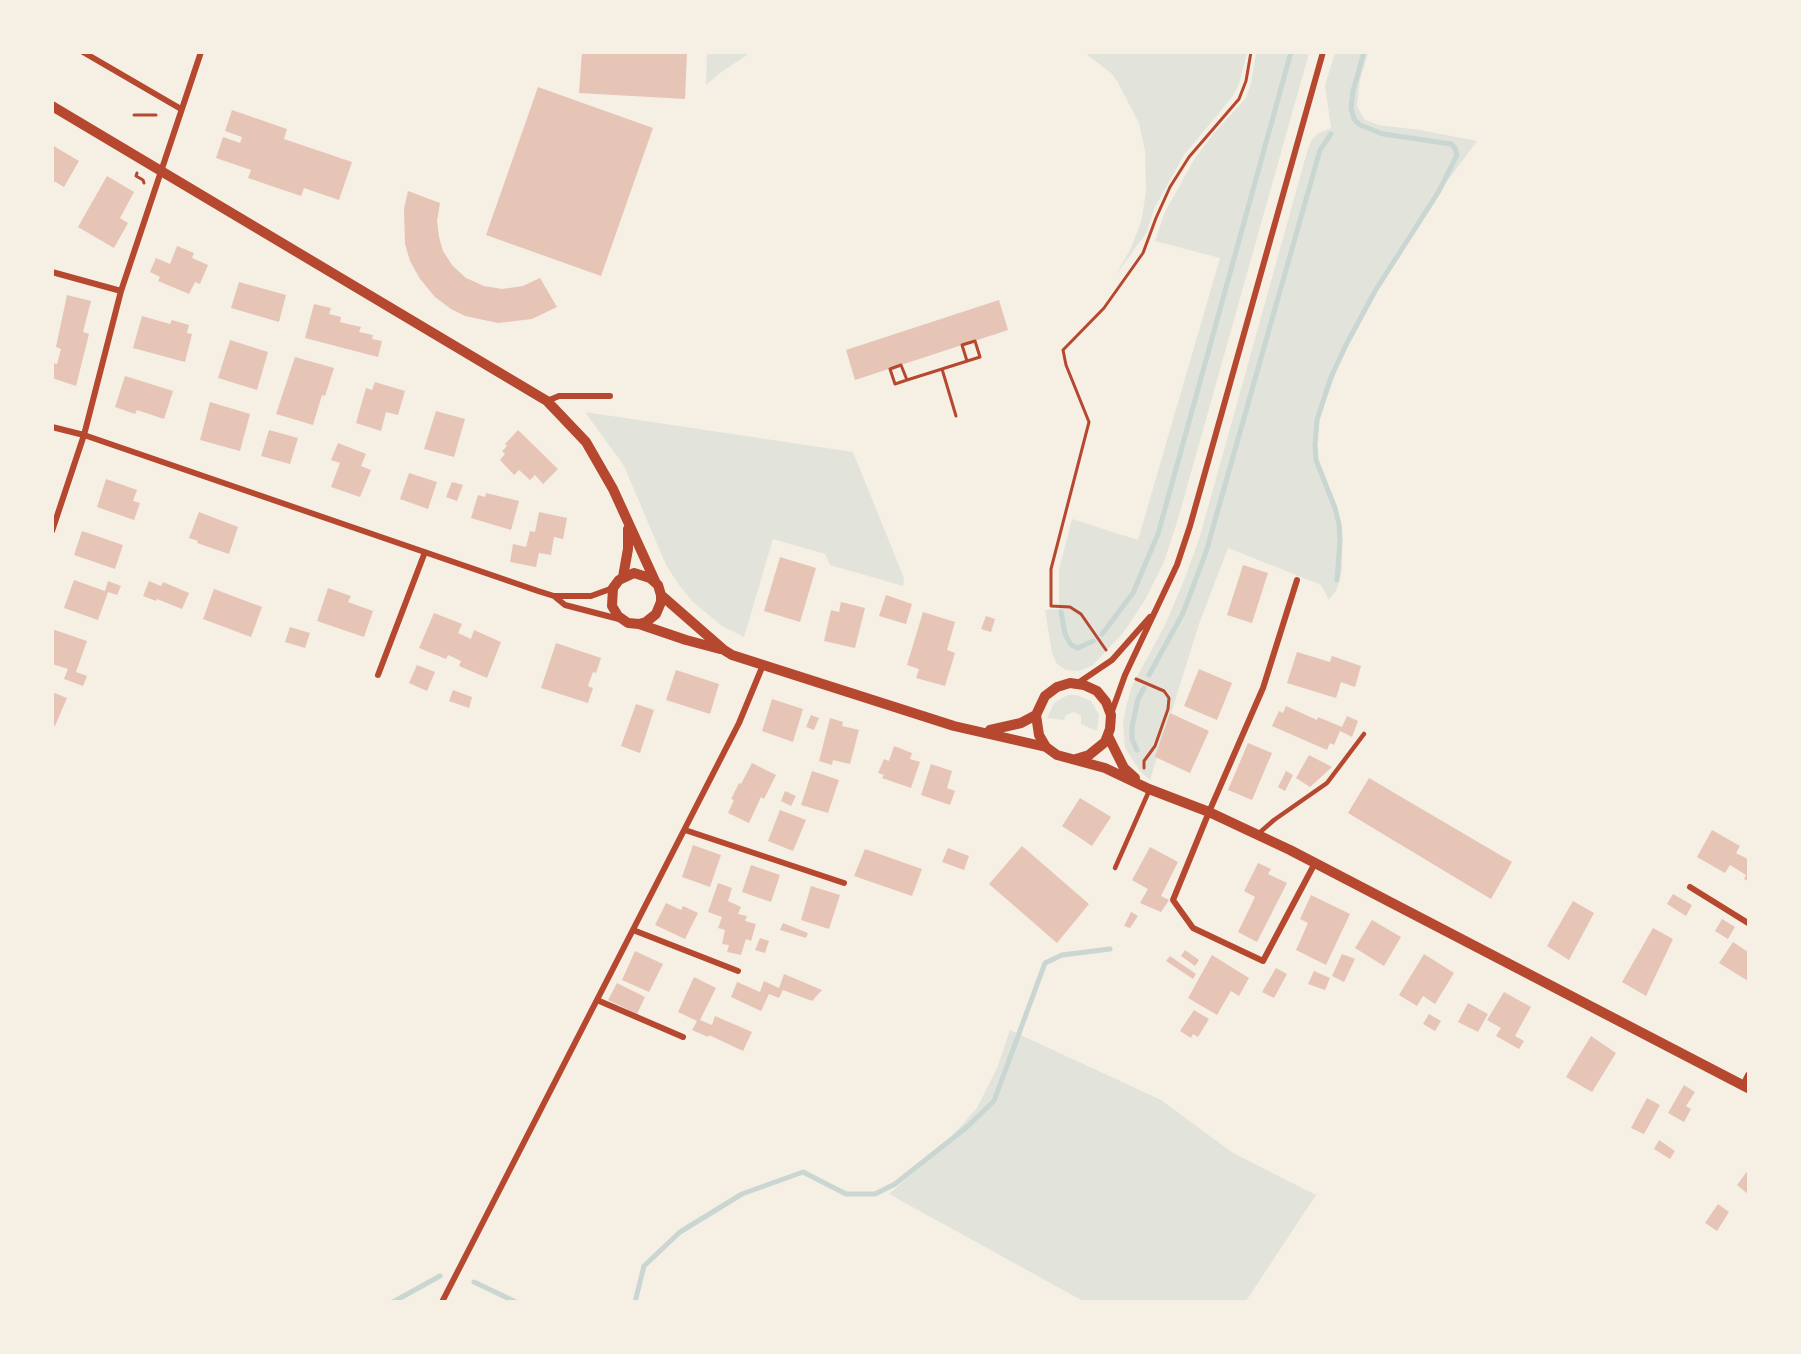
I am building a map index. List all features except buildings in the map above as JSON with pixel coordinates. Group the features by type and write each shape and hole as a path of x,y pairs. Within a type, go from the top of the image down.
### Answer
{"street":[{"path":"83,52 181,109"},
{"path":"52,531 84,435 121,291 201,52"},
{"path":"1076,759 1095,752 1108,736 1111,715 1125,675 1177,565 1190,526 1323,52"},
{"path":"52,106 547,401 586,442 613,489 661,595 724,650"},
{"path":"52,272 121,291"},
{"path":"547,401 559,396 610,396"},
{"path":"52,427 84,435 554,596 591,596 614,588 623,577 628,549 628,526"},
{"path":"378,675 425,552"},
{"path":"623,577 639,574 654,581"},
{"path":"1297,580 1263,688 1173,900 1193,928 1263,962 1315,862"},
{"path":"614,588 612,606 623,620"},
{"path":"639,624 656,614 661,595"},
{"path":"554,596 564,605 639,624 954,726 1046,747 1057,755 1105,768 1149,789 1209,812 1315,862 1746,1086 1749,1075"},
{"path":"1077,683 1112,660 1156,610"},
{"path":"442,1302 739,723 763,665"},
{"path":"1046,747 1037,729 1036,715 1041,701 1051,691 1063,685 1077,683 1091,687 1102,696 1111,715"},
{"path":"981,732 1021,723 1036,715"},
{"path":"1108,736 1124,768 1149,789"},
{"path":"685,830 844,883"},
{"path":"1690,887 1749,923"},
{"path":"633,930 738,971"},
{"path":"597,1000 683,1037"}],"lane":[{"path":"1257,835 1274,820 1327,783 1364,734"},
{"path":"1115,868 1149,789"}],"path":[{"path":"1112,660 1081,614 1070,607 1051,606 1051,570 1089,422 1066,365 1063,350 1104,308 1143,253 1170,187 1182,167 1207,134 1239,99 1246,81 1251,52"},
{"path":"134,115 156,115"},
{"path":"906,380 901,365 890,369 895,384 980,357 975,341 962,345 967,361"},
{"path":"942,369 956,416"},
{"path":"1125,675 1164,691 1169,698 1168,709 1155,746 1144,761 1147,773"}],"shaded area":[{"path":"707,52 750,53 706,85"},
{"path":"1085,53 1247,53 1239,84 1233,96 1184,155 1154,209 1147,232 1115,276 1130,250 1141,222 1146,192 1145,151 1139,123 1117,81 1111,73"},
{"path":"1256,53 1309,53 1178,519 1164,562 1145,600 1123,633 1092,666 1078,671 1066,670 1057,664 1052,653 1045,610 1059,609 1059,569 1072,519 1138,540 1220,258 1155,241 1165,212 1195,158 1246,98"},
{"path":"1335,53 1368,53 1360,80 1357,106 1364,119 1378,125 1477,141 1423,214 1368,305 1341,359 1316,426 1314,455 1339,522 1342,571 1337,589 1329,600 1321,585 1228,548 1200,621 1150,780 1140,771 1125,748 1123,722 1126,707 1132,686 1165,625 1200,536 1307,152 1311,141 1317,134 1331,128 1325,85"},
{"path":"585,412 853,452 904,578 903,586 830,565 825,554 773,539 744,637 722,626 693,602 666,565 624,466"},
{"path":"1068,695 1076,695 1091,701 1099,715 1097,731 1081,724 1081,716 1074,712 1066,715 1064,720 1047,718 1054,703"},
{"path":"1010,1030 1161,1100 1233,1153 1316,1195 1246,1301 1083,1301 889,1194 940,1149 977,1108 997,1068"}],"waterway":[{"path":"1102,634 1133,593 1158,534 1291,52"},
{"path":"1337,580 1339,524 1316,460 1317,420 1331,377 1346,345 1375,291 1439,191 1457,155 1451,144 1383,134 1360,125 1354,119 1351,108 1353,91 1364,52"},
{"path":"1149,675 1183,613 1206,552 1320,150 1331,134"},
{"path":"1061,612 1065,634 1071,645 1078,648 1093,641"},
{"path":"1137,750 1132,739 1132,727 1138,699 1144,688"},
{"path":"635,1302 644,1266 680,1232 742,1194 803,1172 846,1194 875,1194 895,1184 967,1127 994,1101 1045,963 1062,955 1110,949"},
{"path":"393,1302 440,1276"},
{"path":"474,1282 516,1302"}]}
